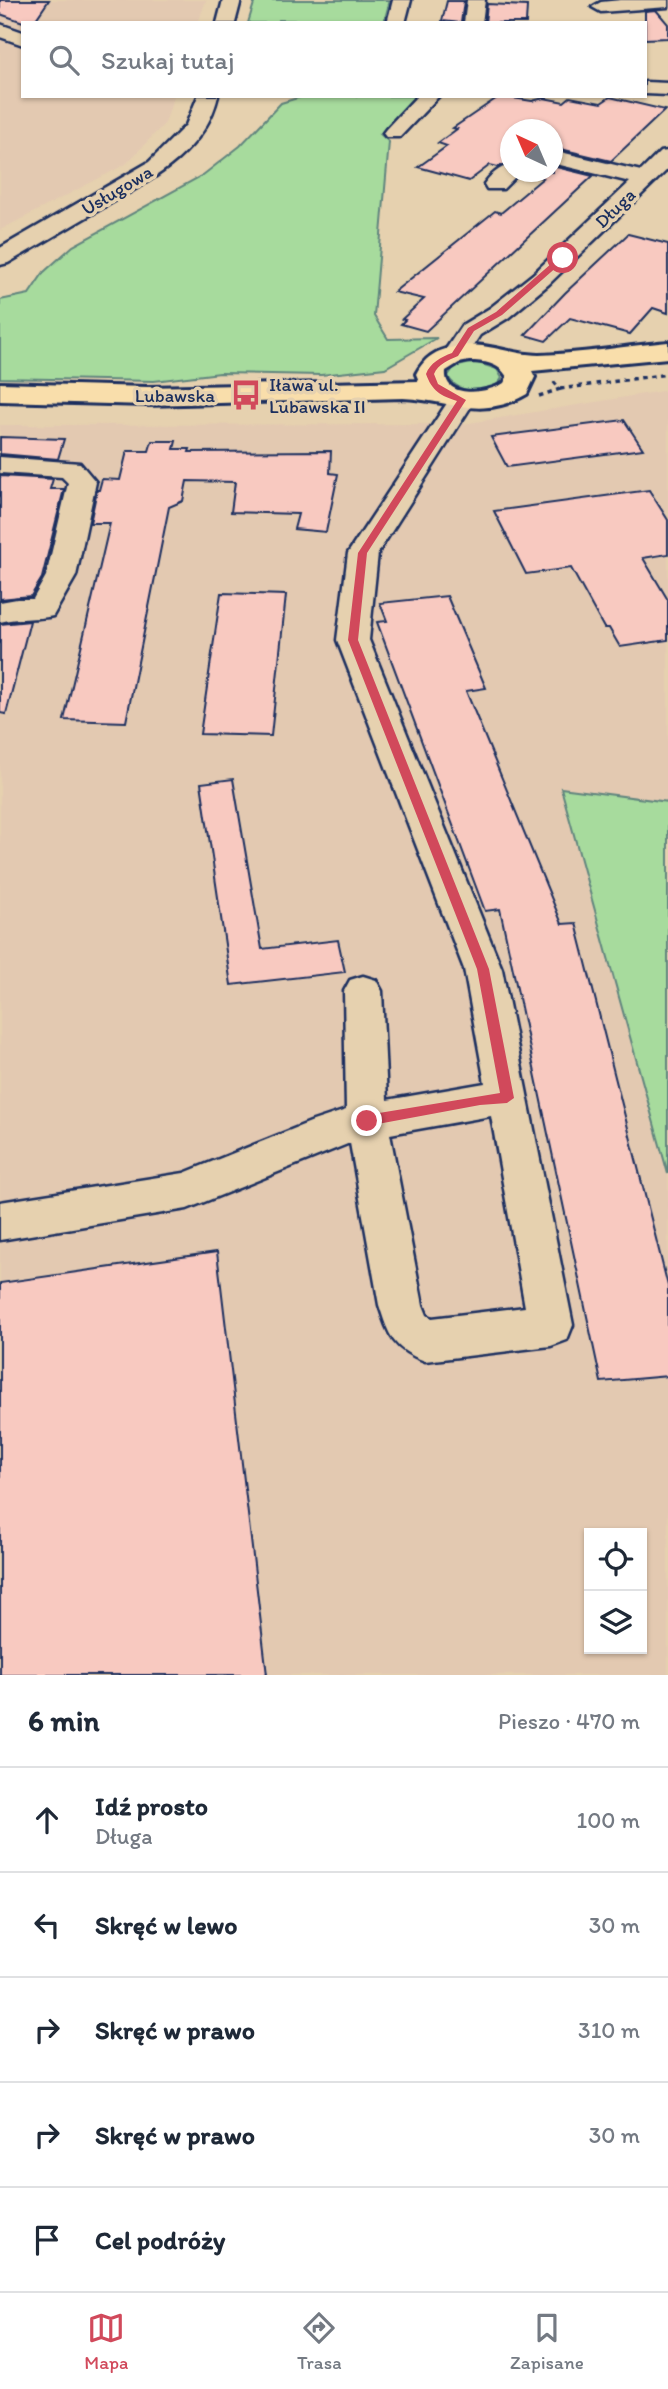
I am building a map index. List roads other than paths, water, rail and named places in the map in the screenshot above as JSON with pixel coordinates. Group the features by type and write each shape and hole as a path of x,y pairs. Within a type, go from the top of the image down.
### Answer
{"main road":[{"path":"510,367 668,351"},
{"path":"510,367 517,388 500,398 447,379 476,353 510,367 546,373 668,356"},
{"name":"Lubawska","path":"9,393 147,396 403,389 447,379"}],"street":[{"path":"227,21 232,0"},
{"path":"397,21 402,0"},
{"path":"473,21 476,0"},
{"path":"601,7 668,2"},
{"path":"0,30 21,38"},
{"path":"647,88 668,89"},
{"name":"Usługowa","path":"0,258 157,167 179,148 195,128 206,108 208,98"},
{"path":"393,133 427,98"},
{"path":"563,157 660,168"},
{"name":"Długa","path":"367,1121 401,1305 409,1328 425,1340 551,1325 483,969 353,640 363,553 471,330 499,313 541,279 660,168"},
{"path":"499,313 486,339 489,349 510,367"},
{"path":"0,466 70,469 82,482 61,576 42,609 17,608 0,612"},
{"path":"363,991 367,1121"},
{"path":"0,1221 187,1191 327,1133 367,1121 480,1100 507,1098"}],"place":[{"name":"Iława ul. Lubawska II","path":"246,395"}]}
